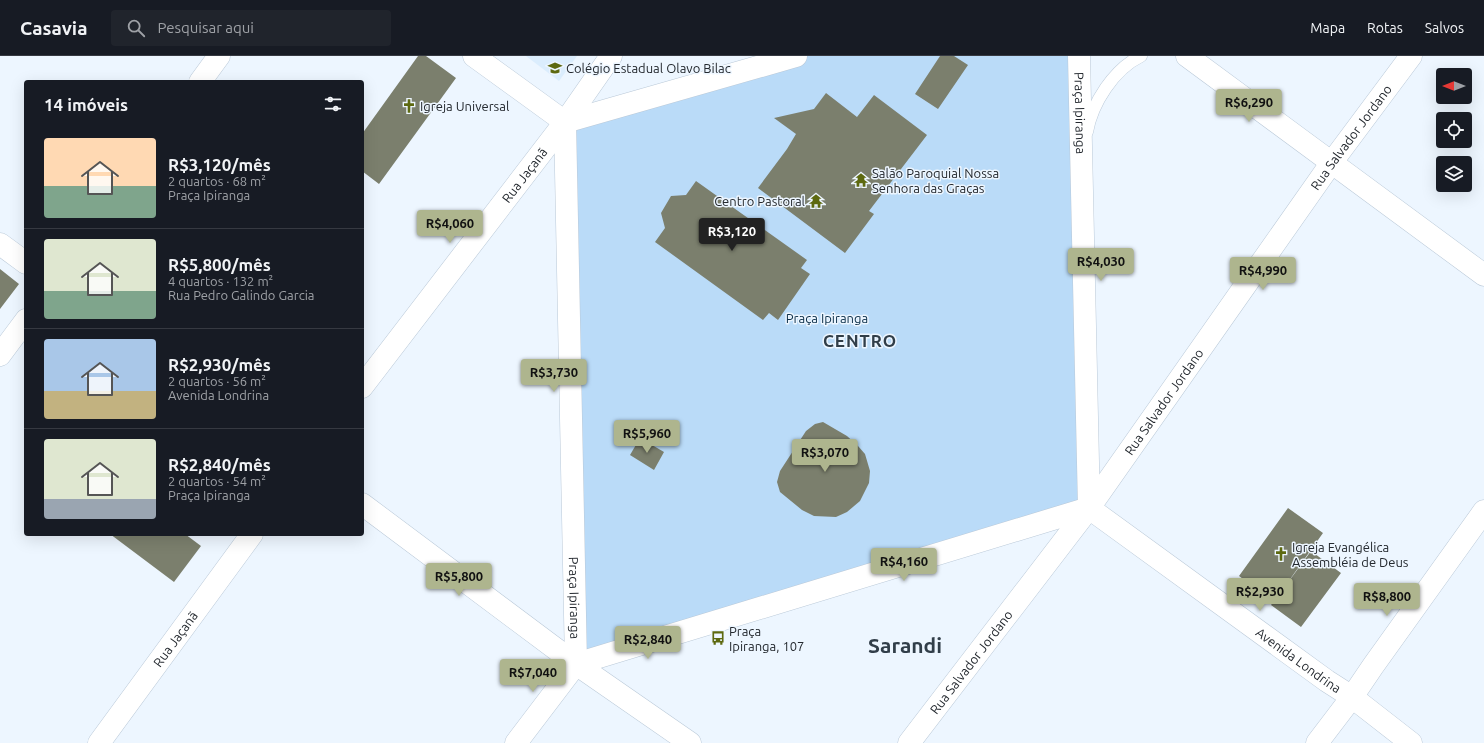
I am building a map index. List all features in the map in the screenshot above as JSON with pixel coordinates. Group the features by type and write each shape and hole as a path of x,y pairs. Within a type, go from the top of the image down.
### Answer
{"street":[{"path":"201,80 219,56"},
{"path":"474,56 565,122 796,56"},
{"name":"Rua Jaçanã","path":"364,383 565,122 611,56"},
{"name":"Praça Ipiranga","path":"1079,56 1089,508"},
{"path":"1187,56 1484,275"},
{"name":"Rua Salvador Jordano","path":"909,743 1089,508 1332,162 1411,56"},
{"name":"Praça Ipiranga","path":"565,122 576,664"},
{"path":"0,244 24,262"},
{"path":"0,355 24,323"},
{"path":"364,505 576,664 690,743"},
{"path":"516,743 576,664 1089,508"},
{"name":"Avenida Londrina","path":"1089,508 1327,681 1352,697 1411,743"},
{"path":"1317,743 1352,697 1377,659 1484,511"},
{"name":"Rua Jaçanã","path":"99,743 251,536"}],"lane":[{"path":"1082,169 1089,121 1108,82 1131,61 1141,56"}],"shaded area":[{"name":"Colégio Estadual Olavo Bilac","path":"526,56 577,56 559,81"}],"green space":[{"name":"Praça Ipiranga","path":"796,56 1079,56 1089,508 576,664 565,122"}],"building":[{"name":"Igreja Universal","path":"418,56 426,56 456,78 379,184 364,173 364,131"},
{"path":"940,56 954,56 968,65 938,109 915,94"},
{"name":"Salão Paroquial Nossa Senhora das Graças","path":"826,93 857,117 874,95 927,135 869,211 874,214 845,253 758,188 787,149 796,134 774,118 814,109"},
{"path":"696,181 807,260 801,268 810,274 778,320 769,313 763,320 655,242 665,228 661,213 671,196 686,195"},
{"path":"0,269 19,284 0,309"},
{"path":"823,422 847,436 858,446 865,454 870,471 869,483 860,501 847,512 836,517 814,516 802,510 780,492 777,482 780,471 806,431 815,424"},
{"path":"640,438 664,452 654,470 630,455"},
{"path":"1288,508 1323,533 1278,596 1311,551 1341,573 1301,627 1271,605 1274,601 1239,576"},
{"path":"113,536 188,536 201,546 174,582"}],"place":[{"name":"Colégio Estadual Olavo Bilac","path":"555,68"},
{"name":"Igreja Universal","path":"409,106"},
{"name":"Salão Paroquial Nossa Senhora das Graças","path":"861,180"},
{"name":"Centro Pastoral","path":"816,201"},
{"name":"Igreja Evangélica Assembléia de Deus","path":"1281,554"},
{"name":"Praça Ipiranga, 107","path":"718,638"}],"district":[{"name":"CENTRO","path":"860,341"},
{"name":"Sarandi","path":"905,646"}]}
